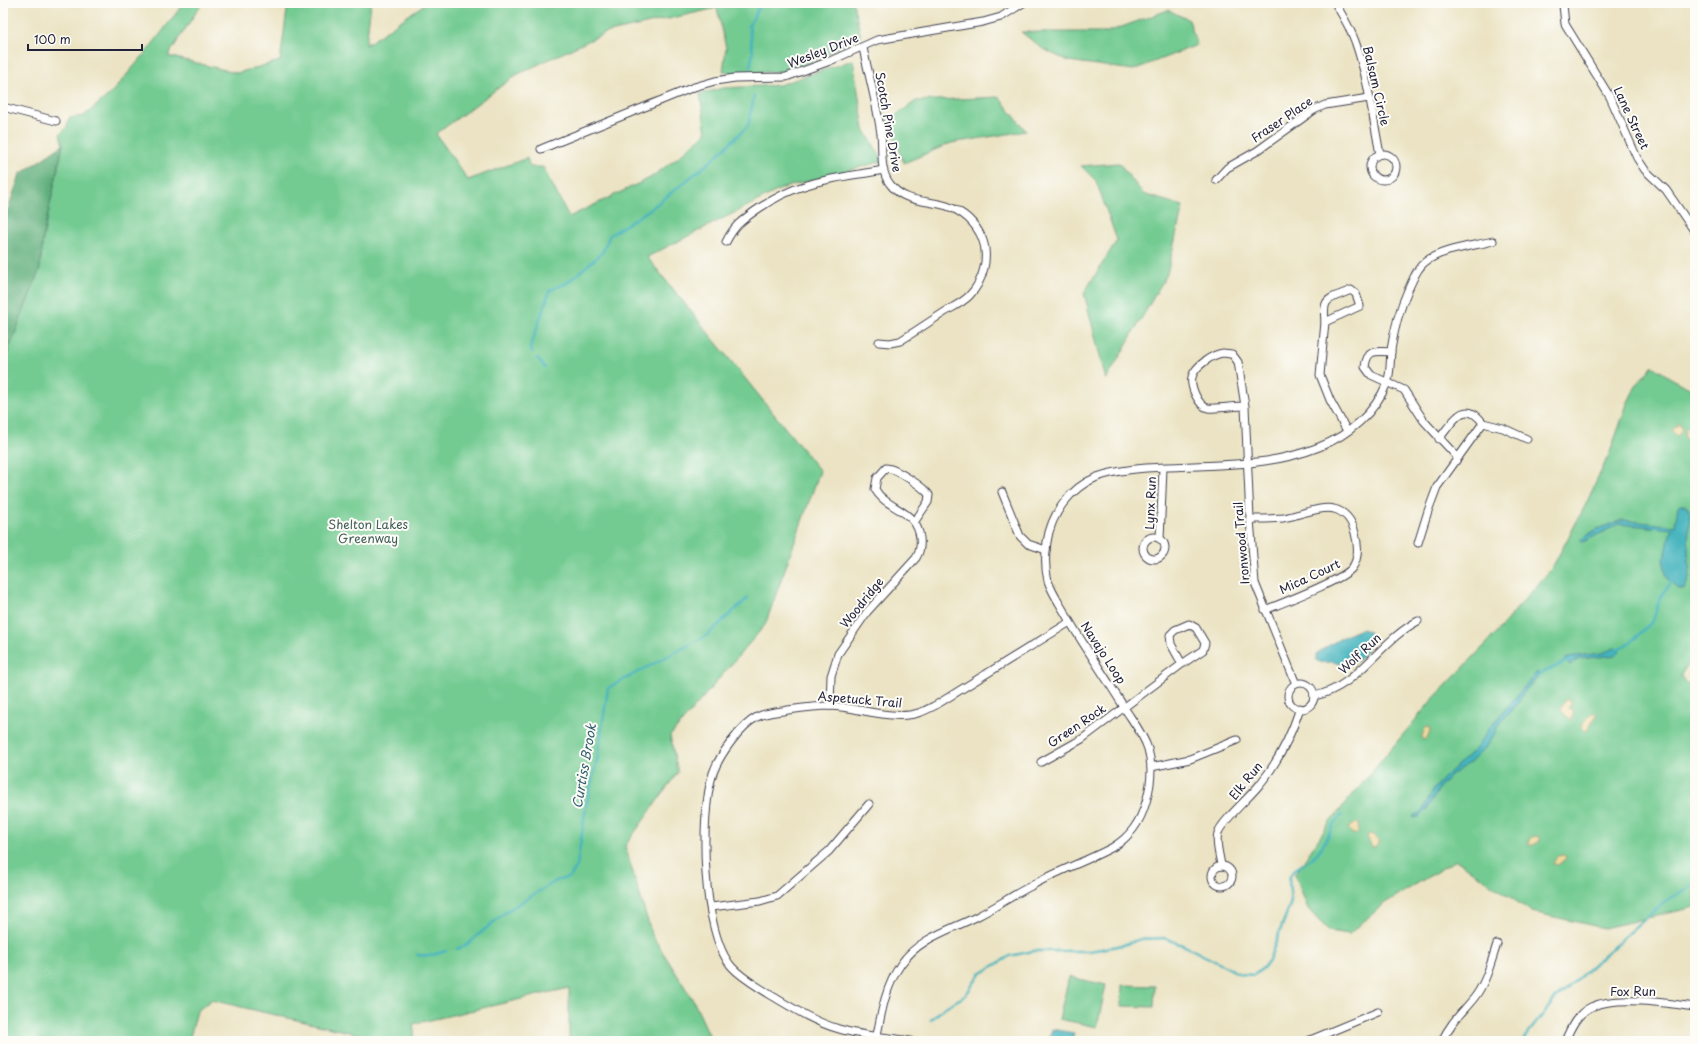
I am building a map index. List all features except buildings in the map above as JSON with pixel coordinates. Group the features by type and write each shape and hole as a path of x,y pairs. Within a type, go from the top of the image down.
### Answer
{"street":[{"name":"Wesley Drive","path":"541,149 694,87 715,81 735,78 786,77 819,66 863,48 877,40 983,22 1001,17 1023,3"},
{"name":"Balsam Circle","path":"1335,3 1348,24 1356,43 1366,80 1380,154"},
{"name":"Lane Street","path":"1563,5 1565,24 1610,97 1637,158 1645,170 1666,190 1695,232"},
{"name":"Scotch Pine Drive","path":"863,48 881,134 883,170 888,183 904,197 947,206 962,213 972,220 985,246 986,258 977,287 968,298 900,341 890,343 879,342"},
{"name":"Fraser Place","path":"1216,180 1227,168 1257,150 1314,110 1325,105 1369,98"},
{"path":"3,108 56,121"},
{"path":"726,242 732,230 738,223 787,192 808,184 883,170"},
{"name":"Navajo Loop","path":"876,1038 887,990 894,975 908,955 936,934 972,919 1031,885 1102,853 1119,843 1132,830 1143,812 1148,793 1151,767 1148,749 1125,707 1070,622 1050,586 1047,572 1046,550 1049,532 1058,510 1070,496 1085,484 1098,477 1120,472 1247,463 1299,454 1321,446 1347,431 1363,420 1377,401 1387,382 1390,352 1403,302 1417,270 1425,261 1435,256 1494,241"},
{"path":"1324,322 1360,306 1356,294 1351,290 1327,301 1323,308 1324,322 1320,375 1330,400 1347,431"},
{"path":"1390,352 1378,351 1371,353 1366,359 1365,367 1371,375 1404,390 1424,421 1458,458"},
{"path":"1224,353 1232,354 1238,362 1245,406 1207,408 1200,403 1192,386 1192,376 1196,369 1214,355 1224,353"},
{"name":"Ironwood Trail","path":"1245,406 1250,519 1255,583 1296,684"},
{"path":"1439,439 1461,412 1467,411 1477,414 1483,423 1503,428 1527,439"},
{"path":"1418,543 1437,487 1483,423"},
{"path":"886,468 895,470 924,489 929,495 928,502 915,521 877,493 874,485 875,482 879,474 886,468"},
{"name":"Lynx Run","path":"1160,539 1163,468"},
{"path":"1002,492 1020,536 1028,544 1046,550"},
{"name":"Mica Court","path":"1250,519 1282,518 1325,509 1334,509 1346,515 1350,520 1358,547 1356,560 1350,570 1311,591 1265,610"},
{"name":"Woodridge","path":"830,706 831,676 838,654 867,612 918,554 921,542 915,521"},
{"name":"Wolf Run","path":"1314,696 1328,694 1345,684 1398,634 1418,621"},
{"name":"Aspetuck Trail","path":"910,1041 876,1038 824,1024 784,1002 742,976 726,960 716,934 711,907 707,884 704,835 709,790 716,765 729,745 744,727 758,716 830,706 901,715 918,713 936,705 1070,622"},
{"path":"1189,624 1196,628 1205,643 1203,650 1182,664 1170,644 1170,635 1175,630 1189,624"},
{"name":"Green Rock","path":"1042,762 1082,739 1182,664"},
{"path":"1296,684 1306,684 1312,689 1314,696 1309,705 1300,708 1290,703 1288,696 1290,689 1296,684"},
{"name":"Elk Run","path":"1221,866 1217,843 1219,830 1260,785 1272,767 1289,739 1300,708"},
{"path":"1151,767 1202,756 1237,740"},
{"path":"711,907 760,901 777,896 828,851 869,804"},
{"path":"1442,1041 1456,1017 1474,998 1483,984 1497,944"},
{"name":"Fox Run","path":"1565,1041 1575,1020 1591,1007 1599,1004 1624,1001 1695,1007"},
{"path":"1308,1041 1378,1012"}],"green space":[{"name":"Shelton Lakes Greenway","path":"184,3 202,3 168,56 237,73 280,61 288,3 371,3 366,45 426,3 853,3 861,37 813,61 785,72 723,72 726,48 717,8 605,33 516,75 436,134 468,180 527,158 530,167 543,167 569,217 650,178 676,159 706,133 700,94 723,88 779,85 853,60 864,129 883,161 783,188 647,257 820,471 765,625 670,736 678,772 625,846 652,935 693,1000 712,1041 569,1041 569,988 413,1024 415,1041 360,1041 361,1035 211,1000 197,1011 189,1041 3,1041 3,365 40,268 43,237 63,145 60,134 67,127 69,118 84,116 111,93 148,50"},
{"path":"1168,10 1189,20 1197,45 1133,70 1068,61 1043,49 1021,32 1108,32"},
{"path":"999,97 1026,131 951,143 904,163 888,121 916,101"},
{"path":"63,145 43,237 40,268 3,365 3,224 20,174"},
{"path":"1119,163 1143,194 1183,206 1167,274 1106,380 1084,293 1117,240 1096,181 1081,166"},
{"path":"1653,366 1691,389 1695,393 1695,651 1681,675 1695,694 1695,907 1604,928 1532,912 1456,860 1385,903 1349,934 1329,931 1308,909 1295,874 1330,822 1432,700 1488,642 1552,568 1585,506 1610,452 1627,404 1638,382"},
{"path":"1069,977 1106,985 1097,1027 1059,1019"},
{"path":"1122,985 1155,986 1154,1007 1121,1006"}],"sand":[{"path":"1678,423 1682,429 1678,436 1675,435 1672,430"},
{"path":"1689,427 1692,432 1690,439 1688,440 1684,437 1686,428"},
{"path":"1566,699 1570,700 1571,704 1568,708 1574,711 1570,720 1561,710 1561,706"},
{"path":"1595,712 1597,714 1595,718 1587,731 1585,731 1582,727 1584,723 1589,716"},
{"path":"1429,727 1430,732 1426,739 1423,740 1422,736 1425,728"},
{"path":"1356,822 1359,824 1358,832 1356,834 1352,834 1348,828"},
{"path":"1369,834 1373,835 1379,841 1376,846 1372,847 1367,837"},
{"path":"1536,836 1540,838 1539,842 1529,845 1529,840"},
{"path":"1564,855 1566,857 1565,859 1558,865 1553,864 1557,856"}],"water":[{"path":"1685,505 1690,509 1688,550 1690,576 1684,590 1677,588 1668,579 1663,559 1672,529 1619,524 1587,540 1582,542 1580,540 1597,529 1622,520 1675,526 1678,506"},
{"path":"1361,629 1369,631 1370,642 1365,652 1357,661 1345,665 1316,660 1316,654 1321,650 1343,637"},
{"path":"1615,648 1620,652 1617,655 1579,659 1570,665 1565,661 1568,657 1602,653"},
{"path":"1537,672 1539,675 1525,691 1517,704 1497,726 1496,732 1485,748 1472,761 1451,775 1440,787 1426,811 1419,817 1413,818 1414,815 1417,815 1423,810 1433,790 1477,747 1491,726"},
{"path":"1052,1029 1074,1033 1072,1041 1049,1041"}],"waterway":[{"path":"750,67 753,52 749,26 761,3"},
{"path":"532,352 530,348 550,290 567,283 602,253 610,235 652,208 710,162 748,126 754,96"},
{"path":"537,358 545,368"},
{"path":"1615,651 1631,642 1653,621 1660,598 1673,578"},
{"name":"Curtiss Brook","path":"457,949 466,945 507,911 556,881 570,877 577,866 586,806 597,760 608,688 706,636 748,598"},
{"path":"1538,675 1568,661"},
{"path":"931,1020 945,1007 965,996 980,974 1010,956 1033,951 1090,951 1123,945 1141,939 1164,938 1185,946 1240,974 1254,975 1263,968 1269,960 1291,902 1290,876 1294,870 1311,859 1319,851 1334,824 1342,815"},
{"path":"1522,1041 1555,999 1664,902 1695,884"},
{"name":"Curtiss Brook","path":"417,955 429,956 446,951"}]}
